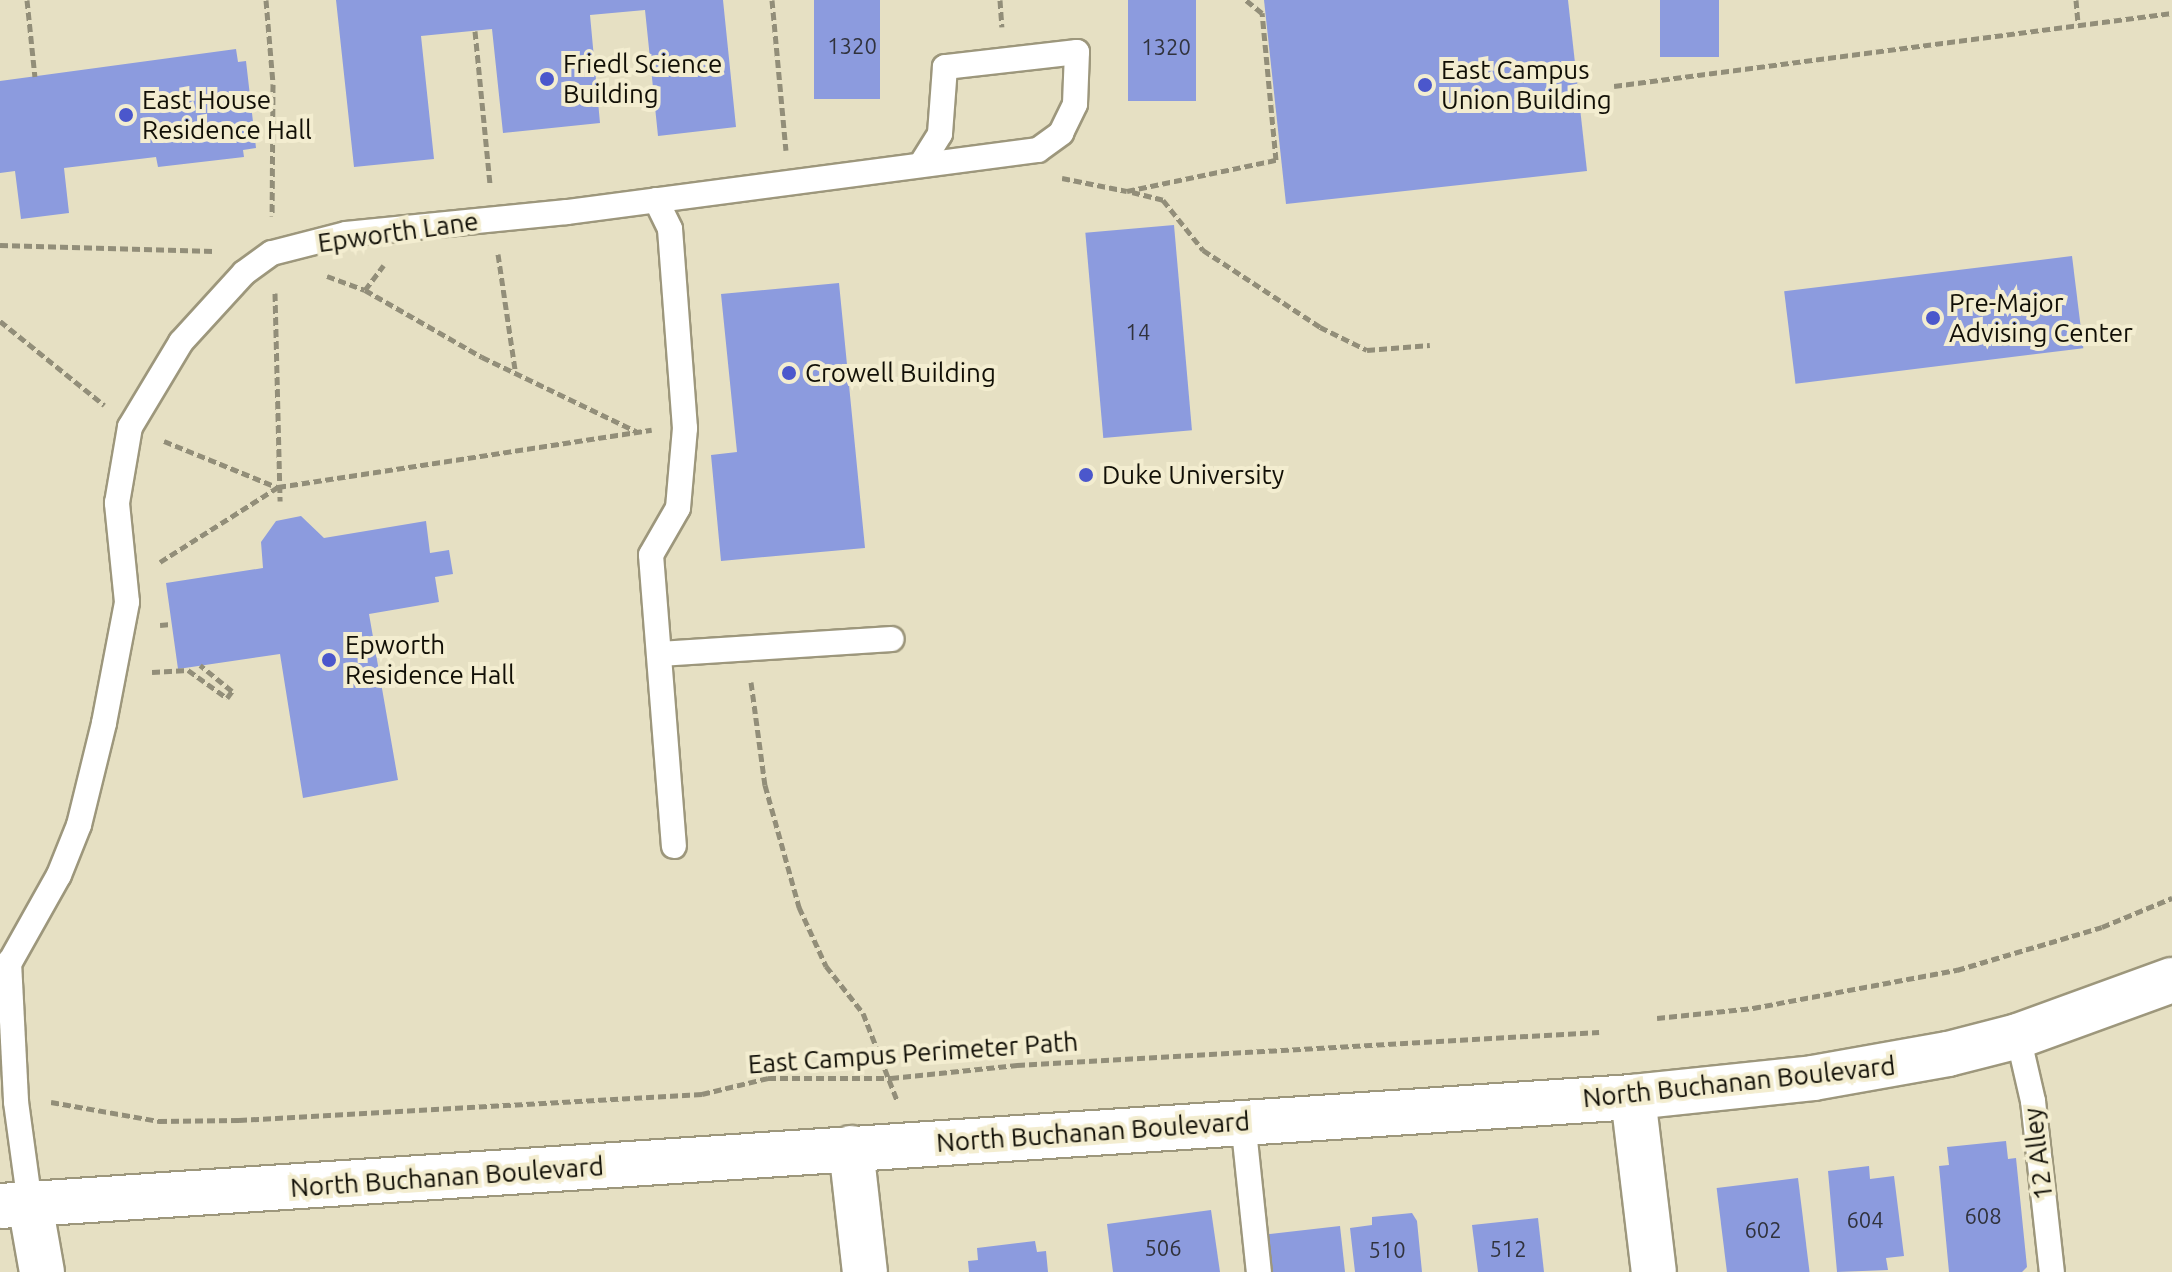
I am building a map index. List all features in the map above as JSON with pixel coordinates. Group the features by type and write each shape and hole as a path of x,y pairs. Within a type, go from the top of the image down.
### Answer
{"street":[{"name":"North Buchanan Boulevard","path":"15,1205 1633,1097 1880,1068 2018,1036 2172,980"},
{"path":"1633,1097 1654,1272"},
{"path":"851,1148 865,1272"},
{"path":"15,1205 42,1272"}],"lane":[{"name":"Epworth Lane","path":"15,1205 16,1102 5,971 59,875 79,825 104,723 127,602 117,503 130,427 181,342 244,273 272,253 346,234 877,174 922,163 1038,150 1061,133 1075,104 1077,52 945,67 940,134 922,163"},
{"path":"656,200 670,229 685,428 678,508 651,555 674,846"},
{"path":"660,654 892,639"},
{"name":"12 Alley","path":"2018,1036 2033,1101 2052,1272"},
{"path":"1243,1121 1259,1272"}],"path":[{"path":"27,0 35,77"},
{"path":"266,0 273,84 272,253"},
{"path":"772,0 788,183"},
{"path":"2076,0 2078,24"},
{"path":"1614,86 2172,13"},
{"path":"1127,191 1163,200 1203,250 1320,327 1367,350 1430,345"},
{"path":"0,245 272,253 365,290 482,357 637,431"},
{"path":"275,289 280,501"},
{"path":"154,566 278,487 637,431 685,428"},
{"path":"154,638 155,614"},
{"path":"749,649 753,723 765,785 799,907 826,966 863,1013 899,1105"},
{"path":"152,663 152,676 188,670 227,698 232,691 200,665"},
{"path":"1657,1018 1753,1008 1957,970 2102,927 2172,898"},
{"name":"East Campus Perimeter Path","path":"42,1102 159,1121 239,1120 702,1094 768,1078 891,1078 1017,1065 1599,1032"}],"building":[{"name":"Friedl Science Building","path":"336,0 723,0 736,127 658,136 645,10 590,15 600,123 503,133 492,29 421,36 434,159 354,167"},
{"path":"814,0 880,0 880,99 814,99"},
{"path":"1128,0 1196,0 1196,101 1128,101"},
{"name":"East Campus Union Building","path":"1264,0 1568,0 1587,171 1286,204"},
{"path":"1660,0 1719,0 1719,57 1660,57"},
{"name":"East House Residence Hall","path":"236,49 238,62 246,61 256,148 243,150 244,157 158,167 156,157 64,168 69,213 21,219 15,171 0,173 0,81"},
{"path":"1174,225 1192,430 1103,438 1085,233"},
{"name":"Pre-Major Advising Center","path":"2072,256 2083,348 1795,384 1784,291"},
{"name":"Crowell Building","path":"839,283 865,548 721,561 711,455 737,452 721,294"},
{"name":"Epworth Residence Hall","path":"301,516 324,538 426,521 430,553 449,550 453,574 435,577 439,602 369,614 398,780 303,798 280,654 178,669 166,583 263,568 261,542 276,521"},
{"path":"2006,1141 2008,1159 2016,1158 2027,1267 2022,1272 1949,1272 1939,1166 1949,1165 1947,1147"},
{"path":"1869,1166 1870,1179 1894,1176 1904,1256 1886,1258 1888,1270 1837,1272 1828,1171"},
{"path":"1798,1178 1810,1272 1727,1272 1717,1188"},
{"path":"1211,1210 1220,1272 1113,1272 1107,1224"},
{"path":"1412,1213 1417,1221 1422,1272 1355,1272 1350,1228 1372,1225 1372,1217"},
{"path":"1538,1218 1544,1272 1478,1272 1472,1225"},
{"path":"1340,1226 1345,1272 1265,1272 1261,1235"},
{"path":"1035,1241 1037,1252 1046,1251 1048,1272 969,1272 968,1261 978,1260 977,1248"}],"place":[{"name":"Friedl Science Building","path":"547,79"},
{"name":"East Campus Union Building","path":"1425,85"},
{"name":"East House Residence Hall","path":"126,115"},
{"name":"Pre-Major Advising Center","path":"1933,318"},
{"name":"Crowell Building","path":"789,373"},
{"name":"Duke University","path":"1086,475"},
{"name":"Epworth Residence Hall","path":"329,660"}]}
